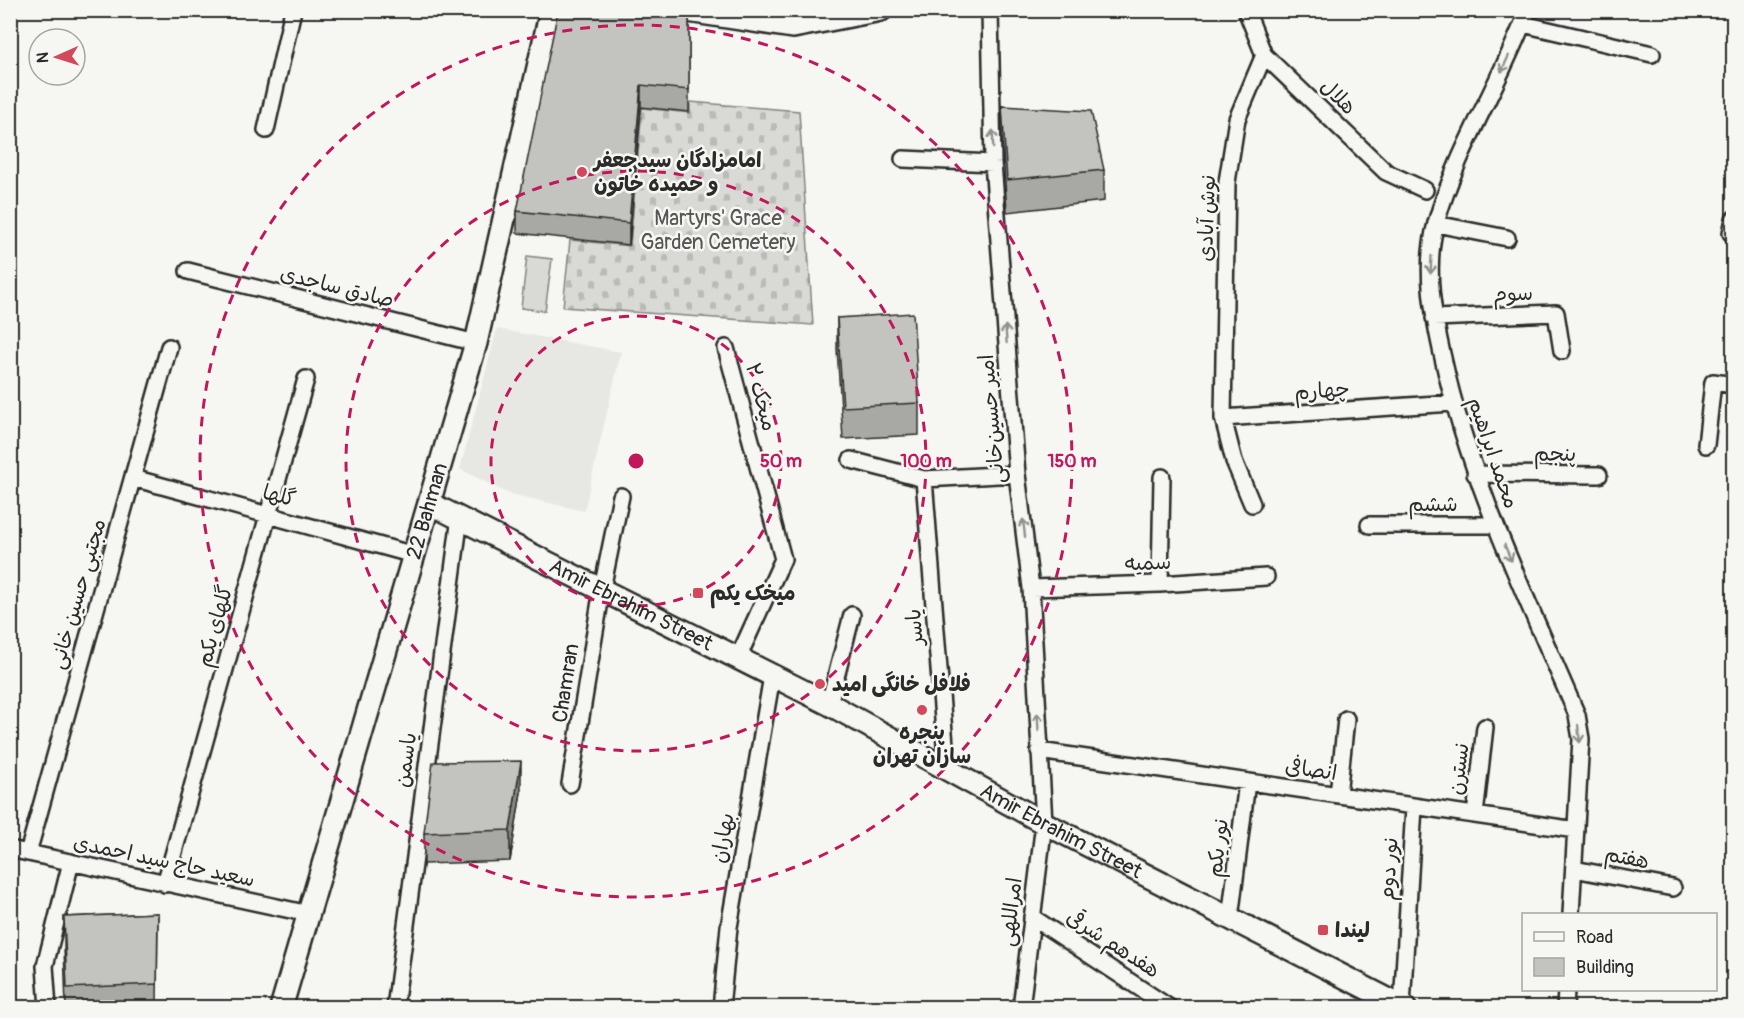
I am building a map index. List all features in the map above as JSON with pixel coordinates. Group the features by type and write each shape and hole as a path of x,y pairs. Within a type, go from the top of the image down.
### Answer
{"main road":[{"name":"22 Bahman","path":"281,1008 476,343 551,10"},
{"path":"681,10 793,27 881,10"},
{"name":"Amir Ebrahim Street","path":"430,504 460,517 829,704 1044,822 1230,918 1378,1001 1404,1007"}],"street":[{"path":"266,130 293,10"},
{"name":"امیر حسین‌خانی","path":"990,10 993,163 1017,474 1031,588 1044,822"},
{"name":"هلال","path":"1246,10 1264,55 1386,172 1425,190"},
{"path":"1525,17 1652,54"},
{"name":"محمد ابراهیم","path":"1525,17 1454,175 1436,224 1429,267 1434,318 1453,403 1475,474 1577,715 1581,739 1571,913"},
{"name":"نوش آبادی","path":"1223,418 1227,182 1237,119 1264,55"},
{"path":"903,159 993,163"},
{"path":"1436,224 1507,238"},
{"name":"صادق ساجدی","path":"188,271 476,343"},
{"name":"سوم","path":"1434,318 1556,313 1562,351"},
{"name":"مجتبی حسین خانی","path":"28,853 169,347"},
{"name":"میخک ۲","path":"726,348 783,560 738,658"},
{"name":"گلهای یکم","path":"165,884 306,379"},
{"path":"1706,445 1713,382 1734,385"},
{"name":"چهارم","path":"1223,418 1453,403"},
{"path":"1223,418 1234,461 1252,504"},
{"path":"851,460 924,480 1017,474"},
{"name":"پنجم","path":"1475,474 1599,475"},
{"path":"1160,584 1162,477"},
{"name":"گلها","path":"133,478 414,555"},
{"name":"یاسر","path":"924,480 947,770"},
{"name":"Chamran","path":"570,784 602,590 621,496"},
{"name":"یاسمن","path":"395,1008 460,517"},
{"name":"ششم","path":"1369,525 1496,525"},
{"name":"سمیه","path":"1031,588 1160,584 1266,577"},
{"path":"829,704 852,615"},
{"name":"بهاران","path":"721,1008 729,927 772,676"},
{"path":"1338,795 1346,719"},
{"name":"نسترن","path":"1475,815 1485,727"},
{"name":"انصافی","path":"1039,751 1576,830"},
{"name":"نور یکم","path":"1230,918 1247,782"},
{"name":"نور دوم","path":"1404,1007 1414,807"},
{"name":"امراللهی","path":"1021,1008 1044,822"},
{"name":"سعید حاج سید احمدی","path":"10,849 309,914"},
{"path":"48,1008 45,966 70,862"},
{"name":"هفتم","path":"1574,869 1673,888"},
{"name":"هفدهم شرقی","path":"1032,916 1170,1008"},
{"path":"1565,1008 1566,991"}],"shaded area":[{"path":"497,329 621,352 584,511 507,493 460,469"}],"green space":[{"name":"Martyrs' Grace Garden Cemetery","path":"690,102 799,111 813,325 563,307 570,240 630,246 642,108 690,113"},
{"path":"527,256 552,259 545,311 521,308"}],"building":[{"name":"امامزادگان سیدجعفر و حمیده خاتون","path":"558,10 689,10 689,90 641,85 629,223 517,211"},
{"path":"1002,106 1091,111 1104,170 1007,180"},
{"path":"913,313 919,403 843,407 837,318"},
{"path":"521,761 510,830 424,833 433,762"},
{"path":"158,913 157,984 67,988 64,917"}],"place":[{"name":"امامزادگان سیدجعفر و حمیده خاتون","path":"582,172"},
{"name":"میخک یکم","path":"698,593"},
{"name":"فلافل خانگی امید","path":"820,684"},
{"name":"پنجره سازان تهران","path":"922,710"},
{"name":"لیندا","path":"1323,930"}]}
